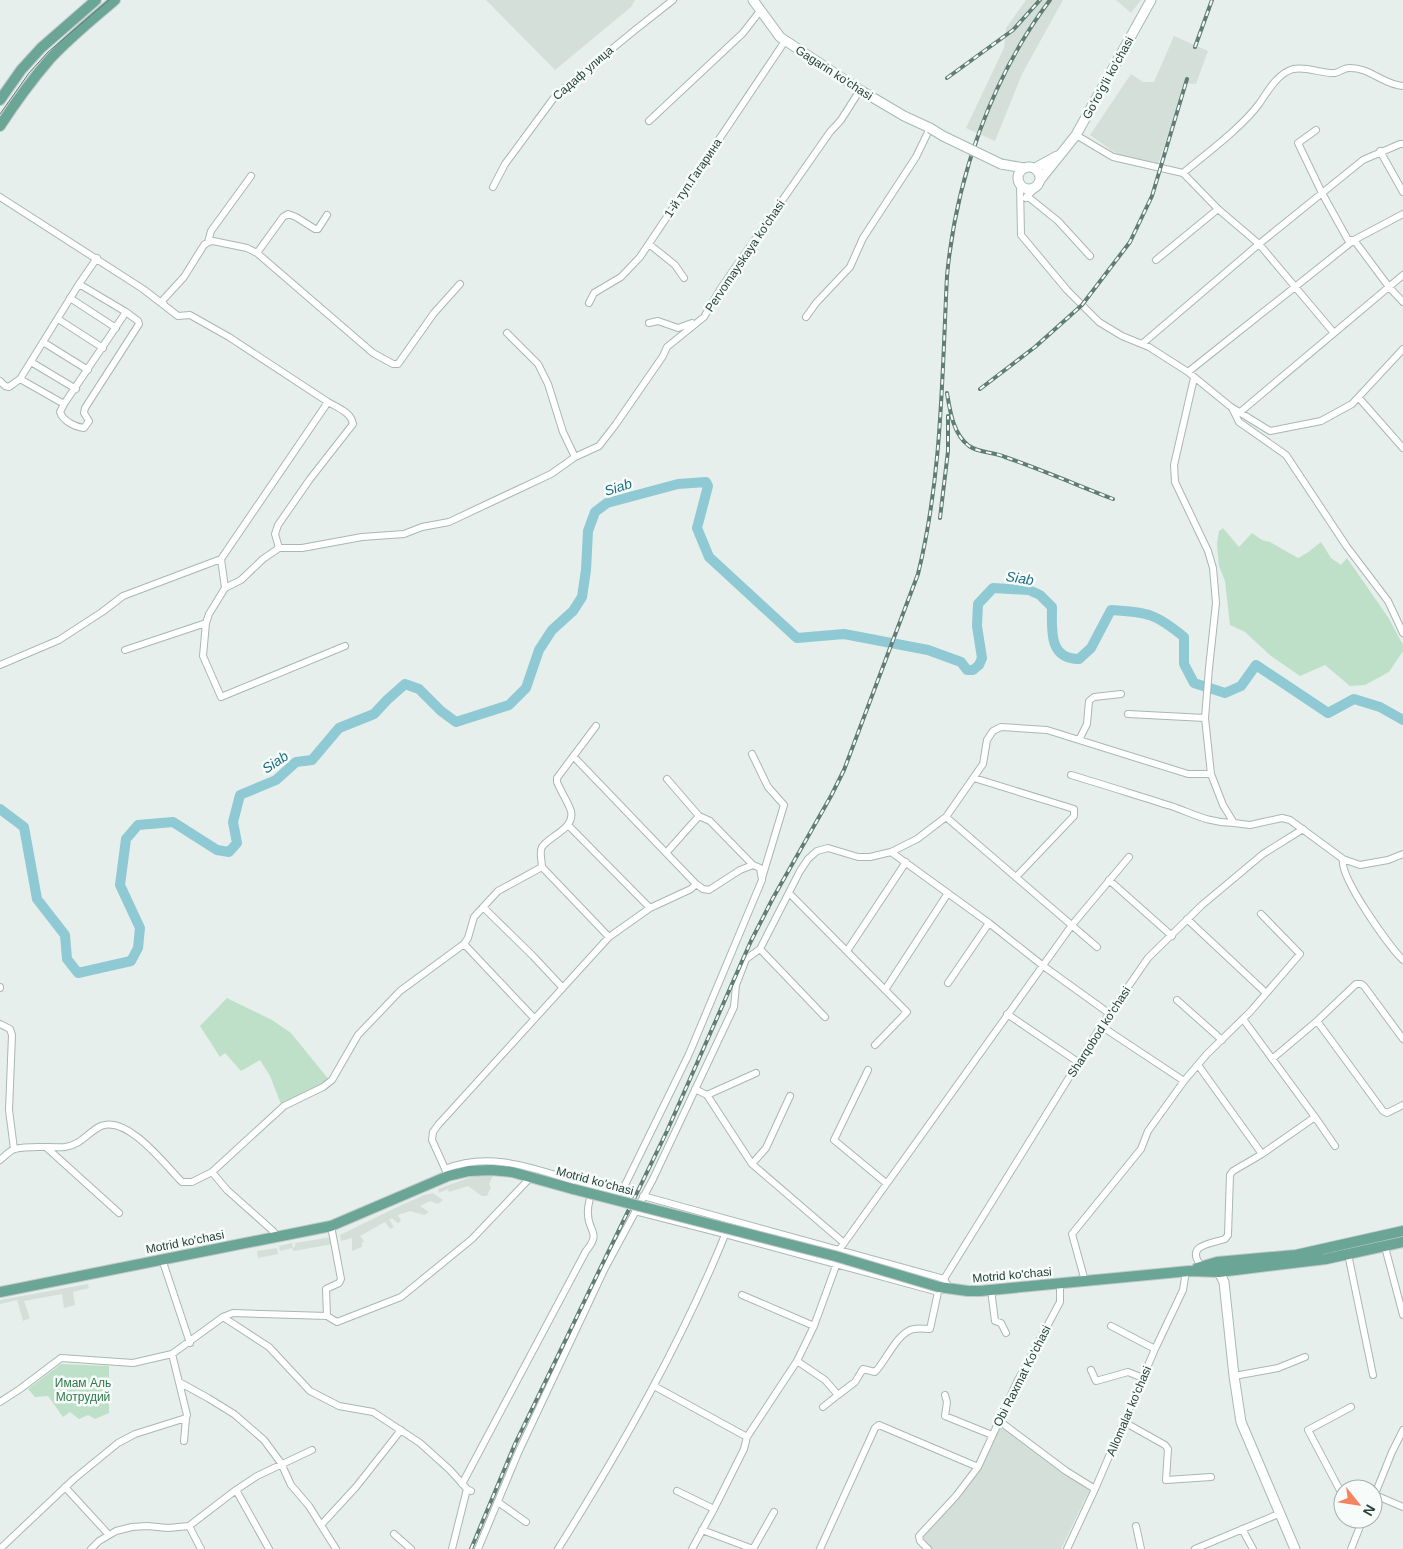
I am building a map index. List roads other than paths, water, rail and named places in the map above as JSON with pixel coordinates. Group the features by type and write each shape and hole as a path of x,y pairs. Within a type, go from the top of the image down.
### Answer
{"main road":[{"path":"0,100 21,70 41,48 96,0"},
{"path":"0,126 50,59 103,4 115,0"},
{"name":"Gagarin ko'chasi","path":"753,0 785,41 904,116 1001,164"},
{"name":"Go'ro'g'li ko'chasi","path":"1040,180 1076,135 1151,0"},
{"name":"Go'ro'g'li ko'chasi","path":"1034,168 1061,153"},
{"path":"1001,164 1034,168 1038,171 1040,180 1034,189 1024,189 1001,164"},
{"path":"1019,183 1020,171 1024,168"},
{"name":"Motrid ko'chasi","path":"0,1292 331,1226 447,1173 491,1170 512,1172 726,1231 968,1291 1188,1271 1219,1272 1326,1259 1403,1242"},
{"name":"Motrid ko'chasi","path":"1188,1271 1218,1262 1296,1256 1403,1231"},
{"path":"1219,1272 1224,1282 1234,1376 1242,1422 1295,1549"}],"street":[{"name":"Садаф улица","path":"493,187 505,164 556,95 673,0"},
{"path":"649,121 743,33 760,11"},
{"name":"1-й туп.Гагарина","path":"590,303 594,293 621,277 640,257 785,41"},
{"path":"1184,172 1239,125 1258,105 1268,89 1282,75 1293,69 1336,73 1348,68 1365,71 1386,81 1403,86"},
{"name":"Pervomayskaya ko'chasi","path":"279,548 302,548 362,537 404,534 422,527 448,522 551,474 575,456 599,446 616,424 667,347 704,318 721,288 860,90"},
{"path":"806,317 816,303 850,268 863,238 916,157 930,128"},
{"path":"1316,130 1298,144 1348,240 1354,240"},
{"path":"1076,135 1113,157 1184,172 1218,209 1259,244 1334,333"},
{"path":"1142,344 1259,244 1363,160 1380,151 1403,144"},
{"path":"1380,151 1403,192"},
{"path":"165,307 162,301 184,277 208,242 211,231 251,176"},
{"path":"1019,183 1021,235 1067,290 1099,322 1122,336 1142,344 1188,372 1231,407 1270,431 1321,421 1352,404 1403,349"},
{"path":"1021,208 1034,189"},
{"path":"1028,196 1058,221 1090,256"},
{"path":"0,197 97,258 143,289 178,316 190,314 349,414 353,424 310,479 278,525 275,534 279,548 241,580 225,588 209,614 206,623 204,656 221,697 345,646"},
{"path":"1156,260 1218,209"},
{"path":"257,253 283,217 288,214 316,229 318,229 327,216"},
{"path":"1188,372 1354,240 1403,214"},
{"path":"1354,240 1389,287 1403,302"},
{"path":"208,242 213,241 247,248 257,253 374,353 393,364 398,364 434,313 460,284"},
{"path":"649,244 675,265 684,278"},
{"path":"0,381 9,387 20,379 97,258"},
{"path":"1240,413 1403,275"},
{"path":"80,284 126,312 138,320 139,324 85,408 84,413 89,420 84,428 64,420 60,412 64,404 76,389 126,312"},
{"path":"649,323 658,321 678,328 690,325 702,316 721,288"},
{"path":"70,298 116,328"},
{"path":"58,319 103,348"},
{"path":"507,333 538,364 548,384 564,432 575,456"},
{"path":"43,342 88,370"},
{"path":"31,362 76,389"},
{"path":"1194,378 1174,465 1175,482 1208,550 1213,568 1216,603 1206,715 1211,774 1223,805 1234,823"},
{"path":"20,379 62,405 64,404"},
{"path":"1359,398 1403,448"},
{"path":"0,665 59,640 123,596 221,559 328,402"},
{"path":"1231,407 1239,422 1286,455 1348,547 1388,601 1403,632"},
{"path":"221,559 225,588"},
{"path":"125,650 206,623"},
{"path":"1079,740 1087,724 1089,700 1094,697 1121,694"},
{"path":"1128,714 1206,715"},
{"path":"596,726 558,778 557,782 571,813 568,825 542,846 540,853 542,867 609,937"},
{"path":"478,1549 522,1444 605,1268 643,1196 734,1007 736,985 746,960 760,949 808,858 817,851 828,848 858,857 870,857 891,852 917,839 946,817 983,764 987,740 993,731 1001,727 1047,730 1188,774 1211,774"},
{"path":"447,1173 452,1166 480,1162 508,1162 534,1168 598,1189 619,1192 624,1187 689,1054 762,880 784,805 768,787 752,754"},
{"path":"574,757 703,890 709,890 740,870 753,865"},
{"path":"1071,775 1187,811 1206,820 1218,823 1250,825 1282,818 1290,820 1343,859 1360,865 1388,860 1403,854"},
{"path":"974,778 1074,809 1074,816 1017,876"},
{"path":"667,779 699,816 710,821 753,865 760,868 762,880"},
{"path":"666,853 699,816"},
{"path":"946,817 1098,946"},
{"path":"568,825 650,908"},
{"name":"Sharqobod ko'chasi","path":"838,1395 854,1382 863,1369 875,1372 903,1334 913,1329 930,1329 943,1286 1078,1062 1148,958 1202,905 1263,854 1304,830"},
{"path":"891,852 989,922 1042,966 1110,1014"},
{"path":"692,1549 744,1449 747,1437 797,1361 814,1326 837,1257 844,1243 1072,925 1129,857"},
{"path":"1343,859 1342,865 1349,882 1380,931 1403,960"},
{"path":"847,951 906,862"},
{"path":"0,1160 14,1149 68,1147 79,1142 101,1126 108,1125 124,1128 135,1134 182,1182 192,1182 212,1172 284,1106 323,1087 332,1080 358,1034 400,991 464,944 468,938 474,917 498,891 542,867"},
{"path":"1109,880 1172,936"},
{"path":"447,1173 432,1140 433,1132 609,937 650,908 691,889 696,884"},
{"path":"790,893 907,1012 875,1045"},
{"path":"885,990 948,893"},
{"path":"483,907 562,987"},
{"path":"1085,1281 1072,1234 1141,1149 1148,1131 1184,1081 1198,1064 1250,1012 1300,954 1261,914"},
{"path":"1188,920 1266,993"},
{"path":"948,983 989,922"},
{"path":"464,944 534,1018"},
{"path":"760,949 825,1018"},
{"path":"1272,1059 1317,1021 1356,984 1361,984 1403,1039"},
{"path":"1177,1000 1222,1040"},
{"path":"1007,1014 1078,1062"},
{"path":"1243,1018 1335,1146"},
{"path":"1317,1021 1384,1111 1387,1113 1392,1112 1403,1105"},
{"path":"0,1024 10,1030 12,1035 9,1110 14,1149"},
{"path":"1101,1026 1184,1081"},
{"path":"1198,1064 1262,1154"},
{"path":"868,1070 834,1140 886,1183"},
{"path":"707,1095 756,1073"},
{"path":"695,1089 707,1095 752,1164 844,1243"},
{"path":"752,1164 766,1148 790,1096"},
{"path":"1202,1267 1197,1260 1196,1250 1200,1246 1225,1239 1228,1236 1230,1174 1315,1117"},
{"path":"47,1148 118,1213"},
{"path":"212,1172 227,1190 273,1231 277,1237"},
{"path":"0,1402 61,1358 133,1363 172,1354 190,1343 223,1317 233,1313 326,1316 336,1322 400,1297 472,1239 531,1177"},
{"path":"452,1549 467,1488 551,1315 586,1251 592,1244 594,1238 587,1215 591,1193"},
{"path":"643,1196 824,1246 837,1257"},
{"path":"635,1210 726,1231 818,1260 837,1257"},
{"path":"326,1316 326,1288 339,1283 341,1279 331,1226"},
{"path":"558,1549 589,1500 654,1386 704,1287 726,1231"},
{"path":"818,1260 824,1246"},
{"path":"1386,1246 1403,1315"},
{"path":"1348,1254 1373,1375"},
{"path":"162,1259 190,1343"},
{"name":"Allomalar ko'chasi","path":"1066,1549 1096,1489 1155,1349 1183,1290 1188,1271"},
{"name":"Obi Raxmat Ko'chasi","path":"978,1467 998,1420 1060,1302 1060,1283"},
{"path":"990,1290 995,1321 1001,1322 1006,1333"},
{"path":"742,1295 814,1326"},
{"path":"223,1317 269,1347 310,1391 339,1406 373,1412 420,1443 467,1488"},
{"path":"1111,1326 1155,1349"},
{"path":"172,1354 186,1418 184,1441"},
{"path":"1234,1376 1278,1368 1305,1357"},
{"path":"797,1361 824,1380 838,1395 823,1407"},
{"path":"1090,1370 1096,1381 1128,1372 1143,1378"},
{"path":"179,1382 234,1414 264,1440 274,1452 291,1485 309,1506 336,1549"},
{"path":"654,1386 747,1437"},
{"path":"945,1395 947,1402 945,1416 992,1435"},
{"path":"1334,1479 1308,1430 1351,1407"},
{"path":"2,1547 65,1487 127,1437 186,1418"},
{"path":"998,1420 1066,1471 1096,1489"},
{"path":"1124,1422 1168,1449 1166,1480 1211,1477"},
{"path":"820,1549 875,1428 879,1425 978,1467 956,1496 919,1536 920,1541 928,1549"},
{"path":"321,1525 356,1487 401,1430"},
{"path":"1382,1479 1403,1431"},
{"path":"91,1549 116,1531 132,1527 168,1528 189,1526 257,1476 312,1450"},
{"path":"65,1487 109,1535"},
{"path":"236,1490 270,1549"},
{"path":"677,1491 714,1509"},
{"path":"1383,1500 1403,1506"},
{"path":"498,1502 526,1522"},
{"path":"702,1530 753,1549 774,1512"},
{"path":"1195,1549 1281,1513"},
{"path":"189,1526 201,1549"},
{"path":"1136,1526 1141,1549"},
{"path":"1242,1529 1253,1549"},
{"path":"1351,1549 1359,1529"},
{"path":"394,1534 411,1549"}],"waterway":[{"name":"Siab","path":"0,809 24,827 37,899 65,935 67,959 78,973 131,961 138,948 140,928 120,885 126,839 138,825 173,822 217,850 229,852 237,843 233,822 240,795 276,780 296,762 312,760 339,728 374,714 405,684 419,689 441,711 456,722 509,705 526,688 539,650 552,630 573,611 582,597 586,570 588,531 595,512 607,503 678,484 706,482 708,486 697,528 709,557 797,638 844,634 928,650 961,662 967,670 973,670 979,665 982,658 977,626 978,604 993,588 1029,590 1040,595 1052,607 1052,633 1054,641 1062,654 1069,658 1079,659 1091,648 1111,610 1143,613 1166,623 1184,637 1184,664 1194,683 1225,693 1241,686 1256,665 1328,713 1354,699 1380,707 1403,720"}],"tram line":[{"path":"0,114 29,73 48,52 109,0"}],"railway":[{"path":"947,78 1013,30 1040,0"},
{"path":"471,1549 515,1444 667,1131 751,941 844,770 918,574 932,501 940,426 947,276 959,203 968,167 994,96 1010,62 1050,0"},
{"path":"1195,47 1212,0"},
{"path":"980,389 1035,347 1082,305 1130,242 1152,196 1187,79"},
{"path":"947,393 956,429 969,446 977,450 1001,455 1113,499"},
{"path":"940,518 948,451 948,416"}],"park label":[{"name":"Имам Аль Мотрудий","path":"83,1390"}]}
